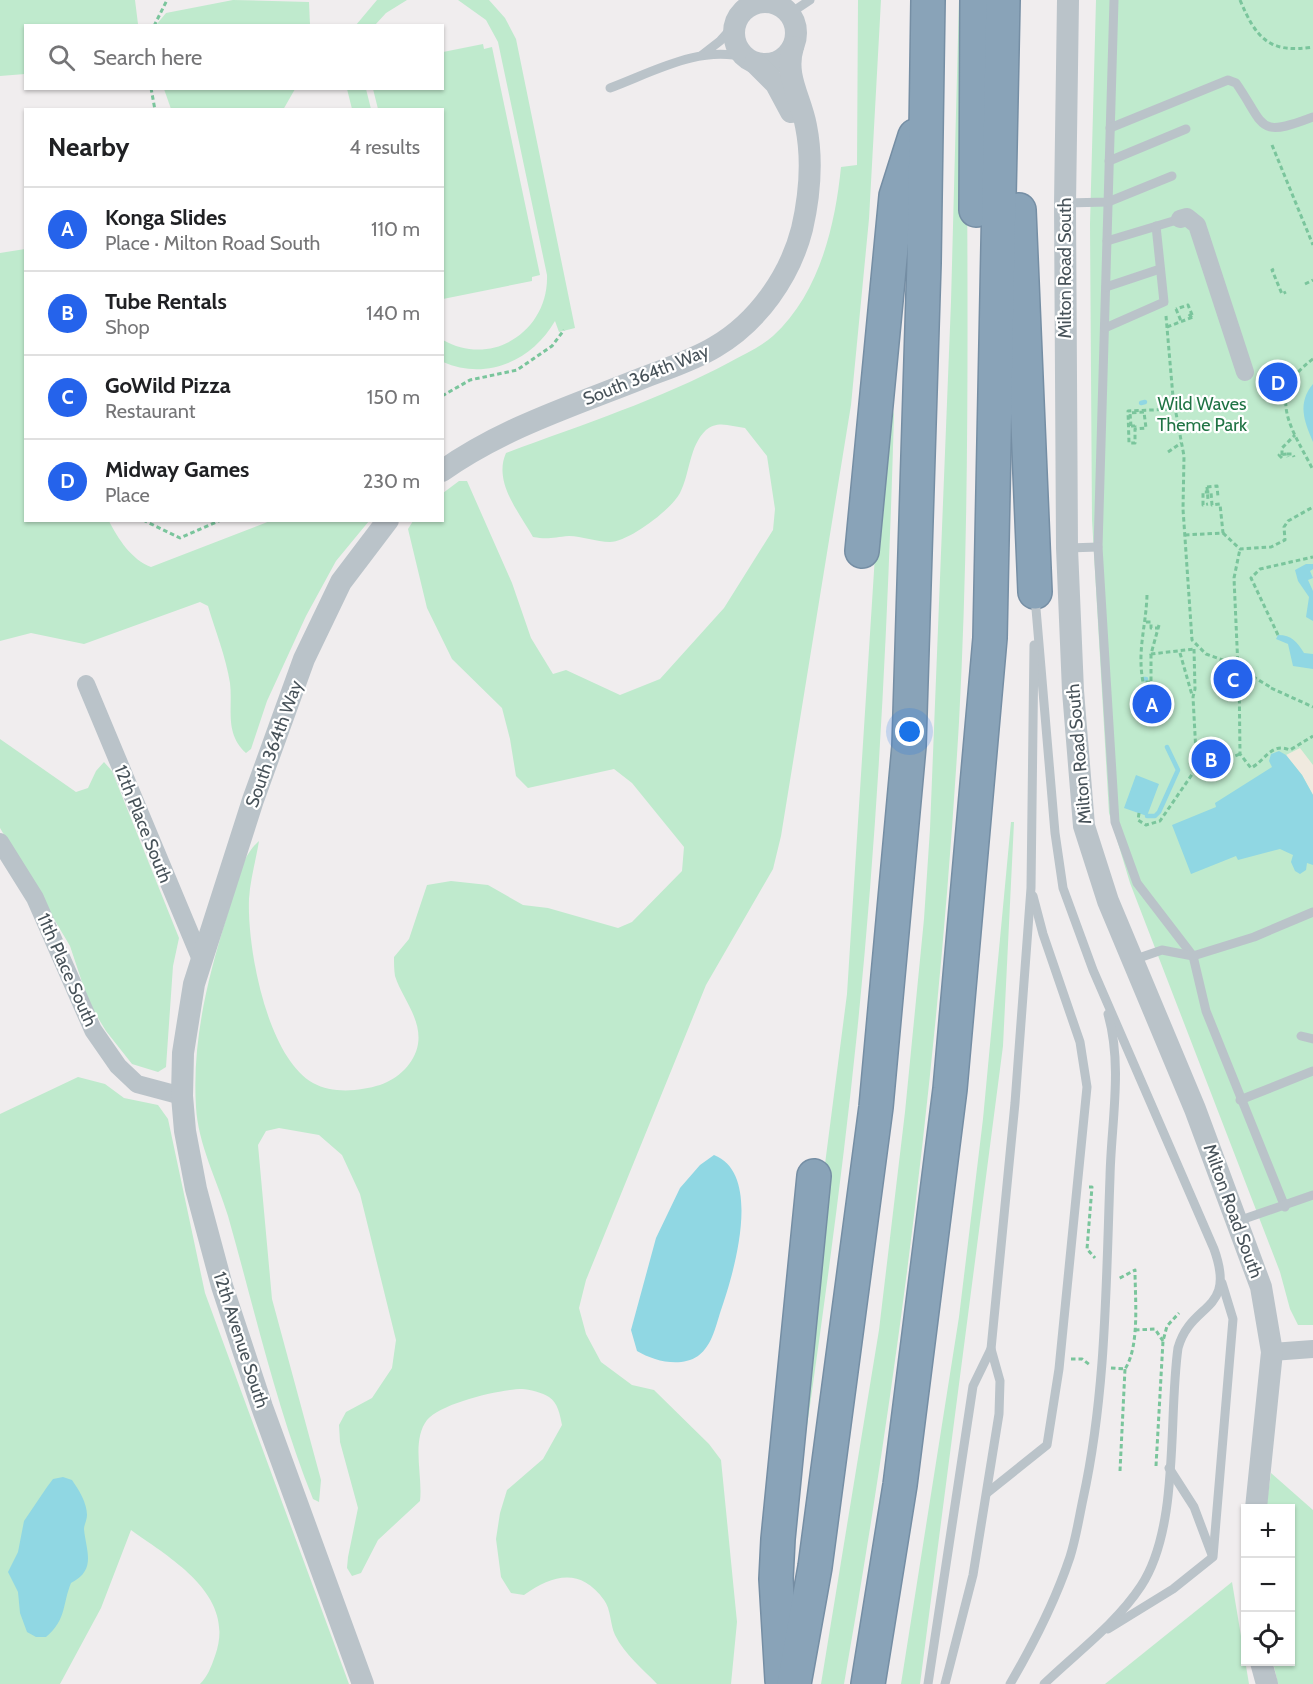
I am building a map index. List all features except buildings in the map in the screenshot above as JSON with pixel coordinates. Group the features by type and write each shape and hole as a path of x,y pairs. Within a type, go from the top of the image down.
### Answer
{"highway":[{"path":"794,1684 815,1567 876,1107 909,746 924,263 928,0"},
{"path":"924,263 944,95 947,0"},
{"path":"977,0 975,586 990,623"},
{"path":"868,1684 900,1485 950,1089 990,623 1003,0"},
{"path":"1010,0 1035,592"},
{"path":"862,551 896,196 925,103"},
{"path":"783,1684 776,1579 778,1539 814,1176"}],"street":[{"name":"Milton Road South","path":"1068,0 1065,204 1066,548 1073,691 1084,826 1108,901 1195,1109 1261,1287 1272,1352 1257,1504"},
{"path":"757,4 778,6 796,30 793,47 777,62 751,60 735,41 738,13 757,4"},
{"name":"South 364th Way","path":"444,470 516,428 716,347 755,315 768,299 794,253 811,186 806,125 791,76 790,57 793,47"},
{"name":"South 364th Way","path":"751,60 770,75 779,89 810,158"},
{"path":"1180,219 1187,217 1197,225 1245,372"},
{"name":"South 364th Way","path":"195,984 253,800 304,659 341,582 386,522"},
{"name":"12th Place South","path":"86,684 202,962"},
{"name":"11th Place South","path":"0,842 35,898 83,1011 112,1057 128,1078 137,1084 182,1096"},
{"name":"12th Avenue South","path":"195,984 183,1053 182,1096 185,1131 196,1189 222,1286 262,1407 363,1684"},
{"path":"1272,1352 1313,1349"},
{"path":"1263,1666 1267,1684"}],"lane":[{"path":"778,6 810,0"},
{"path":"1114,0 1098,547 1115,822 1137,883 1192,956 1203,1002 1240,1100 1285,1207"},
{"path":"610,88 702,55 720,41 738,13"},
{"path":"702,55 736,55 751,60"},
{"path":"1110,128 1228,80 1236,83 1260,122 1272,128 1282,129 1313,117"},
{"path":"1109,161 1186,129"},
{"path":"1065,204 1108,202 1172,176"},
{"path":"1107,241 1180,219"},
{"path":"1104,328 1164,302 1156,226"},
{"path":"1106,287 1160,269"},
{"path":"1066,548 1098,547"},
{"path":"928,1684 973,1386 991,1349 1015,1104 1031,888 1035,592"},
{"path":"1035,592 1058,859 1068,907 1214,1249 1233,1319 1213,1557 1173,1590 1096,1636"},
{"path":"987,1493 1047,1445 1059,1369 1087,1087 1080,1042 1043,934 1031,888"},
{"path":"1133,960 1162,950 1192,956 1254,937 1313,912"},
{"path":"1010,1684 1041,1632 1064,1575 1071,1554 1093,1453 1102,1356 1110,1161 1115,1115 1110,1020 1093,970"},
{"path":"1301,1036 1313,1039"},
{"path":"1240,1100 1313,1071"},
{"path":"1238,1221 1285,1207 1313,1195"},
{"path":"1044,1684 1127,1605 1151,1567 1164,1520 1178,1348 1185,1330 1216,1299 1221,1280"},
{"path":"945,1684 973,1575 987,1493 1000,1381 991,1349"},
{"path":"1168,1468 1194,1508 1213,1557"}],"path":[{"path":"155,24 167,0"},
{"path":"1240,0 1251,27 1267,43 1292,50 1313,47"},
{"path":"152,90 155,108"},
{"path":"1272,145 1313,245"},
{"path":"1273,270 1282,294 1286,292"},
{"path":"1305,284 1313,280"},
{"path":"1167,327 1181,321 1187,319 1193,316 1188,305 1176,309 1179,315 1182,321 1192,318 1191,314 1189,314"},
{"path":"1166,316 1181,443 1192,640 1195,648 1193,697"},
{"path":"444,395 470,380 517,370 552,346 564,330"},
{"path":"1313,359 1293,376 1284,402 1286,414 1313,470"},
{"path":"1136,423 1135,426 1131,426 1130,412 1144,412 1146,428 1135,429 1135,442 1129,443 1128,411 1176,409"},
{"path":"1294,457 1293,454 1282,456 1282,448 1296,435"},
{"path":"1168,452 1181,443"},
{"path":"1218,497 1217,486 1207,487 1208,504 1203,505 1203,492 1211,492 1212,505 1220,504 1223,533 1240,549"},
{"path":"1240,549 1282,543 1286,538 1284,527 1288,521 1313,507"},
{"path":"147,522 180,538 216,522"},
{"path":"1185,535 1223,533"},
{"path":"1240,549 1234,578 1240,754 1251,768 1262,762 1271,750 1278,747 1290,750 1313,736"},
{"path":"1278,634 1251,578 1260,569 1313,557"},
{"path":"1147,595 1146,622 1139,656 1143,682 1153,684"},
{"path":"1146,622 1151,622 1151,628 1159,627 1151,654 1151,692"},
{"path":"1151,654 1180,653 1195,648 1313,707"},
{"path":"1180,653 1193,697 1197,772"},
{"path":"1141,704 1140,693 1151,693 1150,684 1153,684"},
{"path":"1153,684 1155,692 1166,692 1168,703 1163,703"},
{"path":"1139,813 1138,820 1146,825 1160,821 1185,783 1197,772 1240,754"},
{"path":"1135,1330 1155,1329 1163,1341"},
{"path":"1120,1471 1125,1369"}],"green space":[{"path":"0,0 135,0 138,24 24,24 24,74 0,76"},
{"path":"233,0 309,2 310,24 157,24 166,13"},
{"path":"377,0 407,0 386,13 376,24 357,24"},
{"path":"458,0 489,0 505,18 516,39 575,328 559,332 555,321 534,347 521,357 491,368 475,369 444,362 444,340 462,348 480,350 498,347 514,339 528,328 538,313 545,295 547,275 498,42 486,20"},
{"path":"858,0 881,0 869,219 851,405 781,836 773,869 706,985 586,1280 579,1308 586,1334 601,1362 632,1385 654,1390 709,1444 721,1460 737,1622 731,1684 657,1684 624,1649 615,1635 604,1600 585,1582 576,1579 556,1579 524,1595 511,1593 501,1577 496,1539 507,1490 543,1459 562,1425 555,1402 540,1393 522,1389 486,1394 445,1408 427,1420 422,1428 419,1448 420,1501 378,1540 361,1573 352,1576 347,1568 358,1508 340,1442 339,1425 346,1412 372,1398 392,1368 396,1340 360,1194 342,1155 319,1135 279,1128 266,1131 258,1145 272,1299 321,1480 319,1502 313,1499 288,1429 228,1216 200,1135 195,1083 202,1012 238,877 252,848 259,841 249,899 249,920 256,972 263,1000 283,1050 297,1070 313,1083 338,1090 364,1089 380,1085 399,1074 413,1058 418,1044 417,1026 395,976 394,957 409,939 427,885 451,881 488,885 523,905 548,908 618,928 632,922 682,871 684,847 632,783 614,769 528,788 516,776 502,708 452,659 427,608 408,529 412,522 444,522 444,492 459,481 467,481 512,583 531,638 553,674 566,670 620,695 660,679 724,608 773,530 775,509 767,456 745,428 719,424 710,427 696,444 680,493 675,500 659,516 638,531 618,541 610,542 574,536 533,537 505,486 503,464 506,453 676,388 747,353 773,336 802,300 822,258 834,213 841,167 857,165"},
{"path":"959,0 967,0 967,451 963,632 951,843 929,1084 883,1445 844,1684 821,1684 879,1330 905,1112 924,919 930,829 951,302"},
{"name":"Wild Waves Theme Park","path":"1096,0 1313,0 1313,1325 1298,1325 1290,1309 1280,1272 1130,883 1109,813 1092,520 1090,224"},
{"path":"483,44 484,49 492,47 540,275 532,277 532,281 444,299 444,108 378,108 373,90 444,90 444,52"},
{"path":"165,90 294,90 284,108 171,108"},
{"path":"347,90 366,90 371,108 352,108"},
{"path":"24,249 24,522 110,522 126,548 144,564 151,567 267,522 368,522 336,561 306,616 267,701 251,749 246,753 239,745 232,729 230,683 223,654 208,606 200,602 84,644 31,633 0,641 0,253"},
{"path":"890,398 894,415 889,570 876,802 864,956 835,1220 792,1530 788,1450 847,994 883,430"},
{"path":"0,739 76,792 88,788 96,771 104,762 112,771 179,938 173,966 166,1067 158,1072 132,1064 106,1031 89,1003 70,946 0,828"},
{"path":"1011,822 1014,822 1003,1046 920,1684 901,1684 959,1317 983,1119"},
{"path":"78,1077 105,1084 124,1098 158,1105 168,1119 205,1293 349,1684 200,1684 207,1675 215,1656 219,1635 217,1615 209,1598 182,1567 131,1530 101,1608 60,1684 0,1684 0,1114"},
{"path":"1271,1473 1313,1510 1313,1684 1278,1684 1274,1666 1295,1666 1295,1504 1267,1504"},
{"path":"1232,1582 1241,1636 1241,1666 1246,1666 1249,1684 1105,1684"}],"sand":[{"path":"1300,748 1313,765 1313,795 1302,775 1286,755"}],"water":[{"path":"1313,384 1313,442 1305,419 1304,405 1308,391"},
{"path":"1306,564 1313,564 1313,569 1310,571 1313,578 1308,580 1313,591 1313,621 1306,617 1309,597 1298,581 1295,570"},
{"path":"1278,635 1291,638 1304,653 1313,654 1313,669 1293,666 1288,644 1276,639"},
{"path":"1279,751 1286,755 1302,775 1313,795 1313,865 1307,863 1306,870 1300,874 1295,871 1291,862 1293,855 1280,849 1238,860 1236,856 1191,874 1172,825 1216,807 1215,803 1272,767 1269,761 1271,754"},
{"path":"1136,775 1159,784 1147,816 1124,808"},
{"path":"714,1155 729,1166 738,1182 741,1202 738,1249 727,1291 713,1334 707,1346 698,1356 683,1362 667,1362 651,1358 637,1351 631,1330 656,1238 680,1188 700,1165"},
{"path":"63,1477 72,1480 86,1506 87,1517 84,1529 88,1552 87,1566 79,1578 71,1583 61,1618 53,1630 46,1637 36,1637 27,1632 20,1613 18,1592 8,1572 18,1552 24,1521 53,1479"}],"waterway":[{"path":"1141,403 1145,402"},
{"path":"1147,816 1155,816 1159,812 1178,770 1167,747"}],"place":[{"name":"Midway Games","path":"1278,382"},
{"name":"GoWild Pizza","path":"1233,679"},
{"name":"Konga Slides","path":"1152,704"},
{"name":"Tube Rentals","path":"1211,759"}]}
